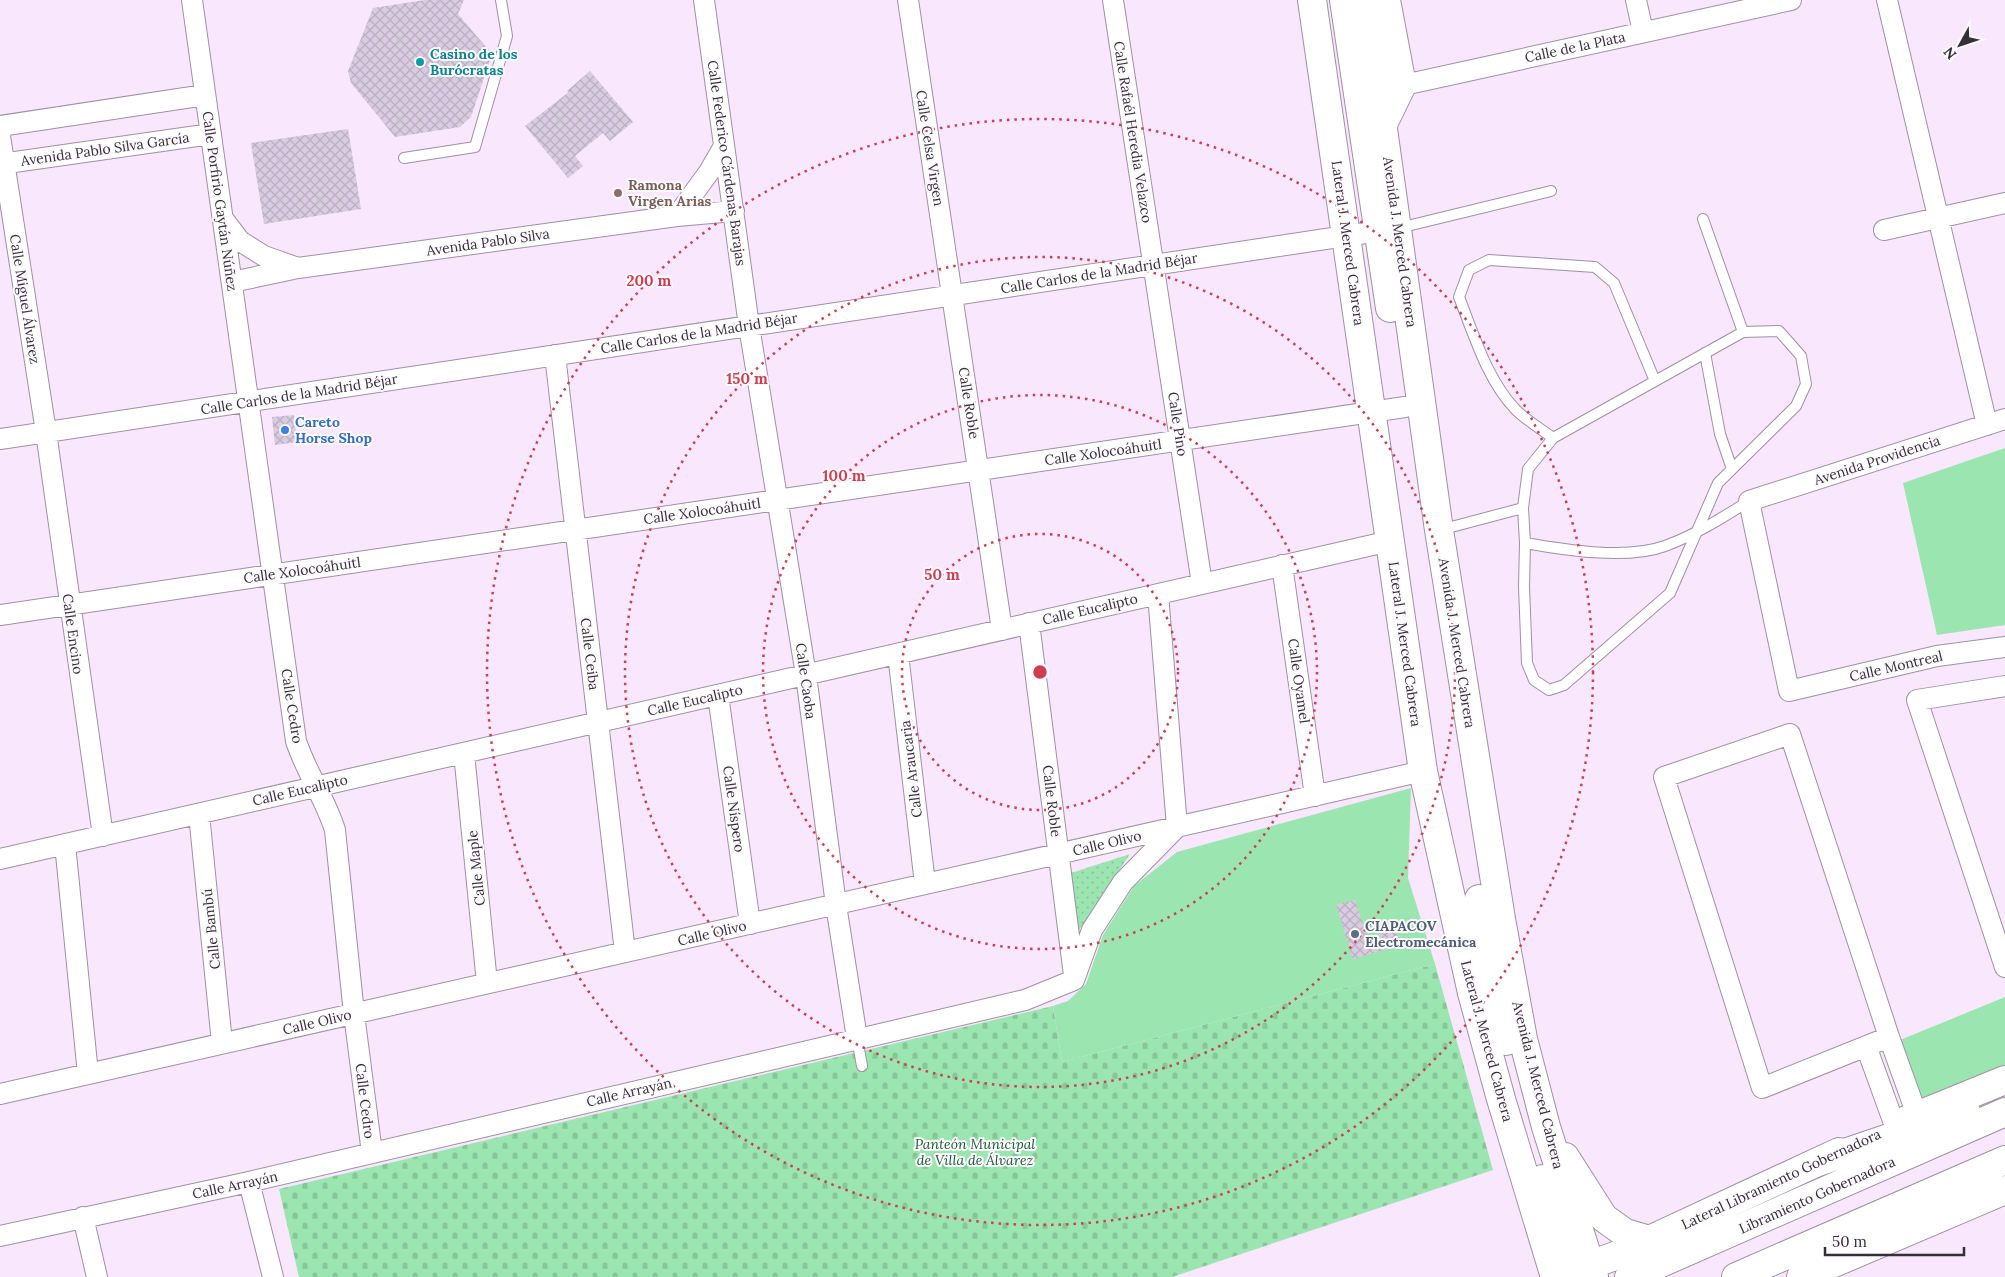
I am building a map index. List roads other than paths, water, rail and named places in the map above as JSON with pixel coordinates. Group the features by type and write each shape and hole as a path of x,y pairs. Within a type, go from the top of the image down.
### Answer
{"main road":[{"name":"Lateral J. Merced Cabrera","path":"1312,0 1348,236 1423,771 1472,993 1501,1099 1536,1212 1573,1274"},
{"name":"Avenida J. Merced Cabrera","path":"1344,0 1379,90 1388,229 1405,407 1491,979 1540,1147 1573,1274"},
{"name":"Avenida J. Merced Cabrera","path":"1365,0 1383,124 1388,229 1540,1147 1573,1274"},
{"path":"1379,90 1386,0"},
{"name":"Lateral Libramiento Gobernadora","path":"1573,1274 1906,1120 2005,1080"},
{"path":"1501,1099 1540,1147 1604,1218 1625,1233 1649,1240"},
{"path":"1818,1162 1965,1113 2005,1106"},
{"name":"Libramiento Gobernadora","path":"1629,1277 2005,1112"},
{"path":"1536,1212 1540,1147"},
{"path":"1736,1277 2005,1160"},
{"path":"1801,1277 2005,1190"}],"street":[{"name":"Calle Porfirio Gaytán Núñez","path":"192,0 248,401"},
{"name":"Calle Federico Cárdenas Barajas","path":"704,0 750,326"},
{"name":"Calle Celsa Virgen","path":"908,0 952,295"},
{"name":"Calle Rafaél Heredia Velazco","path":"1113,0 1153,265"},
{"path":"1636,0 1643,32"},
{"name":"Calle de la Plata","path":"1379,90 1643,32 1769,2 1791,0"},
{"path":"1888,0 1938,218 1996,422"},
{"path":"0,126 205,95"},
{"name":"Avenida Pablo Silva García","path":"2,164 211,134"},
{"name":"Calle Miguel Álvarez","path":"0,136 2,164 46,432"},
{"path":"677,216 709,172 724,146"},
{"path":"1884,230 2005,203"},
{"name":"Avenida Pablo Silva","path":"232,282 298,268 677,216 734,211"},
{"name":"Avenida Pablo Silva","path":"223,218 240,241 264,256 298,268"},
{"name":"Calle Carlos de la Madrid Béjar","path":"0,438 1388,229"},
{"name":"Calle Pino","path":"1153,265 1202,584"},
{"name":"Calle Roble","path":"952,295 1002,630"},
{"name":"Calle Caoba","path":"750,326 806,675 836,904 857,1038"},
{"name":"Calle Ceiba","path":"555,355 626,952"},
{"name":"Calle Cedro","path":"248,401 296,740 303,762 317,786 335,830 354,1014 372,1153"},
{"name":"Calle Xolocoáhuitl","path":"0,615 1405,407"},
{"name":"Avenida Providencia","path":"1749,501 1996,422"},
{"name":"Calle Encino","path":"46,432 103,836"},
{"name":"Calle Montreal","path":"1749,501 1789,691 1937,656 2005,647"},
{"name":"Calle Eucalipto","path":"0,859 1390,541"},
{"name":"Calle Oyamel","path":"1282,565 1315,796"},
{"path":"1074,980 1092,930 1123,882 1176,827 1158,594"},
{"name":"Calle Roble","path":"1030,623 1074,980"},
{"name":"Calle Araucaria","path":"898,654 925,884"},
{"path":"2005,686 1916,700 2005,967"},
{"name":"Calle Níspero","path":"718,695 750,924"},
{"path":"1889,1036 1762,1088 1664,777 1790,734 1889,1036 1906,1120"},
{"name":"Calle Maple","path":"464,753 487,984"},
{"name":"Calle Olivo","path":"0,1094 1423,771"},
{"name":"Calle Bambú","path":"199,814 222,1044"},
{"path":"65,844 88,1074"},
{"name":"Calle Arrayán","path":"0,1236 249,1182 1025,1000 1074,980"},
{"path":"1866,1046 1906,1120"},
{"path":"249,1182 272,1277"},
{"path":"83,1218 97,1277"}],"lane":[{"path":"404,158 474,147 507,36 502,0"},
{"path":"1388,229 1551,191"},
{"path":"1704,219 1743,332"},
{"path":"1553,438 1516,410 1499,386 1479,350 1459,297 1469,270 1490,260 1595,267 1614,283 1655,381"},
{"path":"1779,331 1801,356 1806,384 1796,406 1718,483 1670,593 1564,685 1549,690 1534,680 1527,663 1523,508 1528,469 1553,438 1705,354 1743,332 1779,331"},
{"path":"1705,354 1720,434 1732,469"},
{"path":"1525,543 1564,550 1636,553 1664,547 1698,532 1749,501"},
{"path":"1439,530 1523,508"},
{"path":"857,1038 862,1066"}],"place":[{"name":"Casino de los Burócratas","path":"420,62"},
{"name":"Ramona Virgen Arias","path":"618,193"},
{"name":"Careto Horse Shop","path":"285,430"},
{"name":"CIAPACOV Electromecánica","path":"1355,934"}],"park label":[{"name":"Panteón Municipal de Villa de Álvarez","path":"975,1152"}]}
